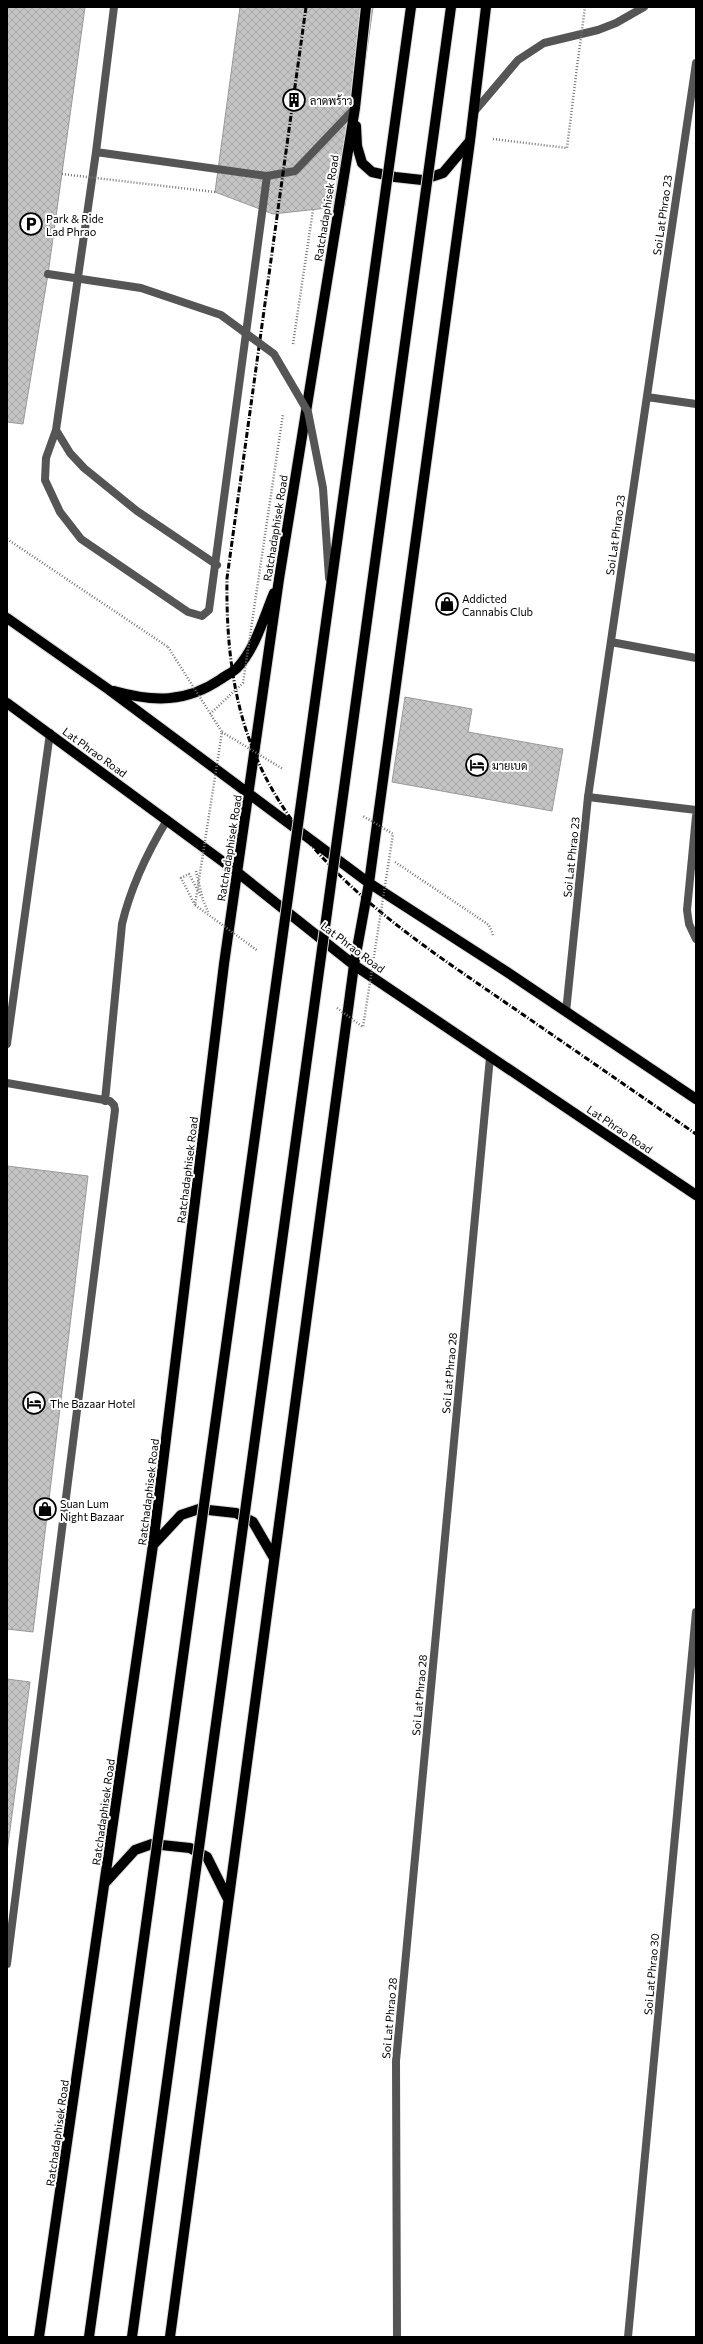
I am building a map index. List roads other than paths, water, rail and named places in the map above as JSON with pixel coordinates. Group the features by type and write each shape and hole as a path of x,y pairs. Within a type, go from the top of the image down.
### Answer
{"main road":[{"name":"Ratchadaphisek Road","path":"39,2337 153,1545 237,872 279,579 355,108 366,7"},
{"path":"88,2337 411,7"},
{"path":"132,2337 451,7"},
{"path":"170,2337 354,965 369,883 474,112 486,7"},
{"path":"355,108 357,146 362,163 372,172 422,180 443,173 470,139"},
{"path":"108,689 140,699 174,700 211,686 238,667 253,644 279,579"},
{"path":"7,618 108,689 369,883 696,1099"},
{"name":"Lat Phrao Road","path":"7,703 237,872 354,965 696,1195"},
{"path":"153,1545 181,1515 199,1509 236,1513 253,1522 274,1558"},
{"path":"105,1883 135,1850 152,1844 190,1848 207,1857 228,1899"}],"street":[{"path":"114,7 96,152 56,430 46,458 45,480 60,512 81,539 188,612 202,616 209,610 217,565 268,176"},
{"path":"474,112 518,60 544,43 598,30 616,23 644,7"},
{"name":"Soi Lat Phrao 23","path":"566,1012 588,797 696,63"},
{"path":"96,152 268,176 295,171 355,108"},
{"path":"48,274 141,288 221,315 274,354 308,412 323,488 330,587"},
{"path":"646,397 696,404"},
{"path":"56,430 70,454 84,468 137,512 217,565"},
{"path":"610,642 696,658"},
{"path":"7,1044 50,734"},
{"path":"588,797 696,810"},
{"path":"696,816 687,910 689,924 696,939"},
{"path":"105,1101 122,924 125,909 147,853 167,820"},
{"name":"Soi Lat Phrao 28","path":"397,2337 396,2060 490,1057"},
{"path":"7,1083 105,1101 114,1105 114,1123 7,1964"},
{"name":"Soi Lat Phrao 30","path":"628,2337 696,1612"}],"railway":[{"path":"306,7 227,578 230,652 233,676 244,724 262,770 284,808 309,843 371,904 440,957 696,1134"}],"place":[{"name":"ลาดพร้าว","path":"294,100"},
{"name":"Park & Ride Lad Phrao","path":"31,224"},
{"name":"Addicted Cannabis Club","path":"447,604"},
{"name":"มายเบด","path":"477,765"},
{"name":"The Bazaar Hotel","path":"34,1403"},
{"name":"Suan Lum Night Bazaar","path":"45,1509"}]}
